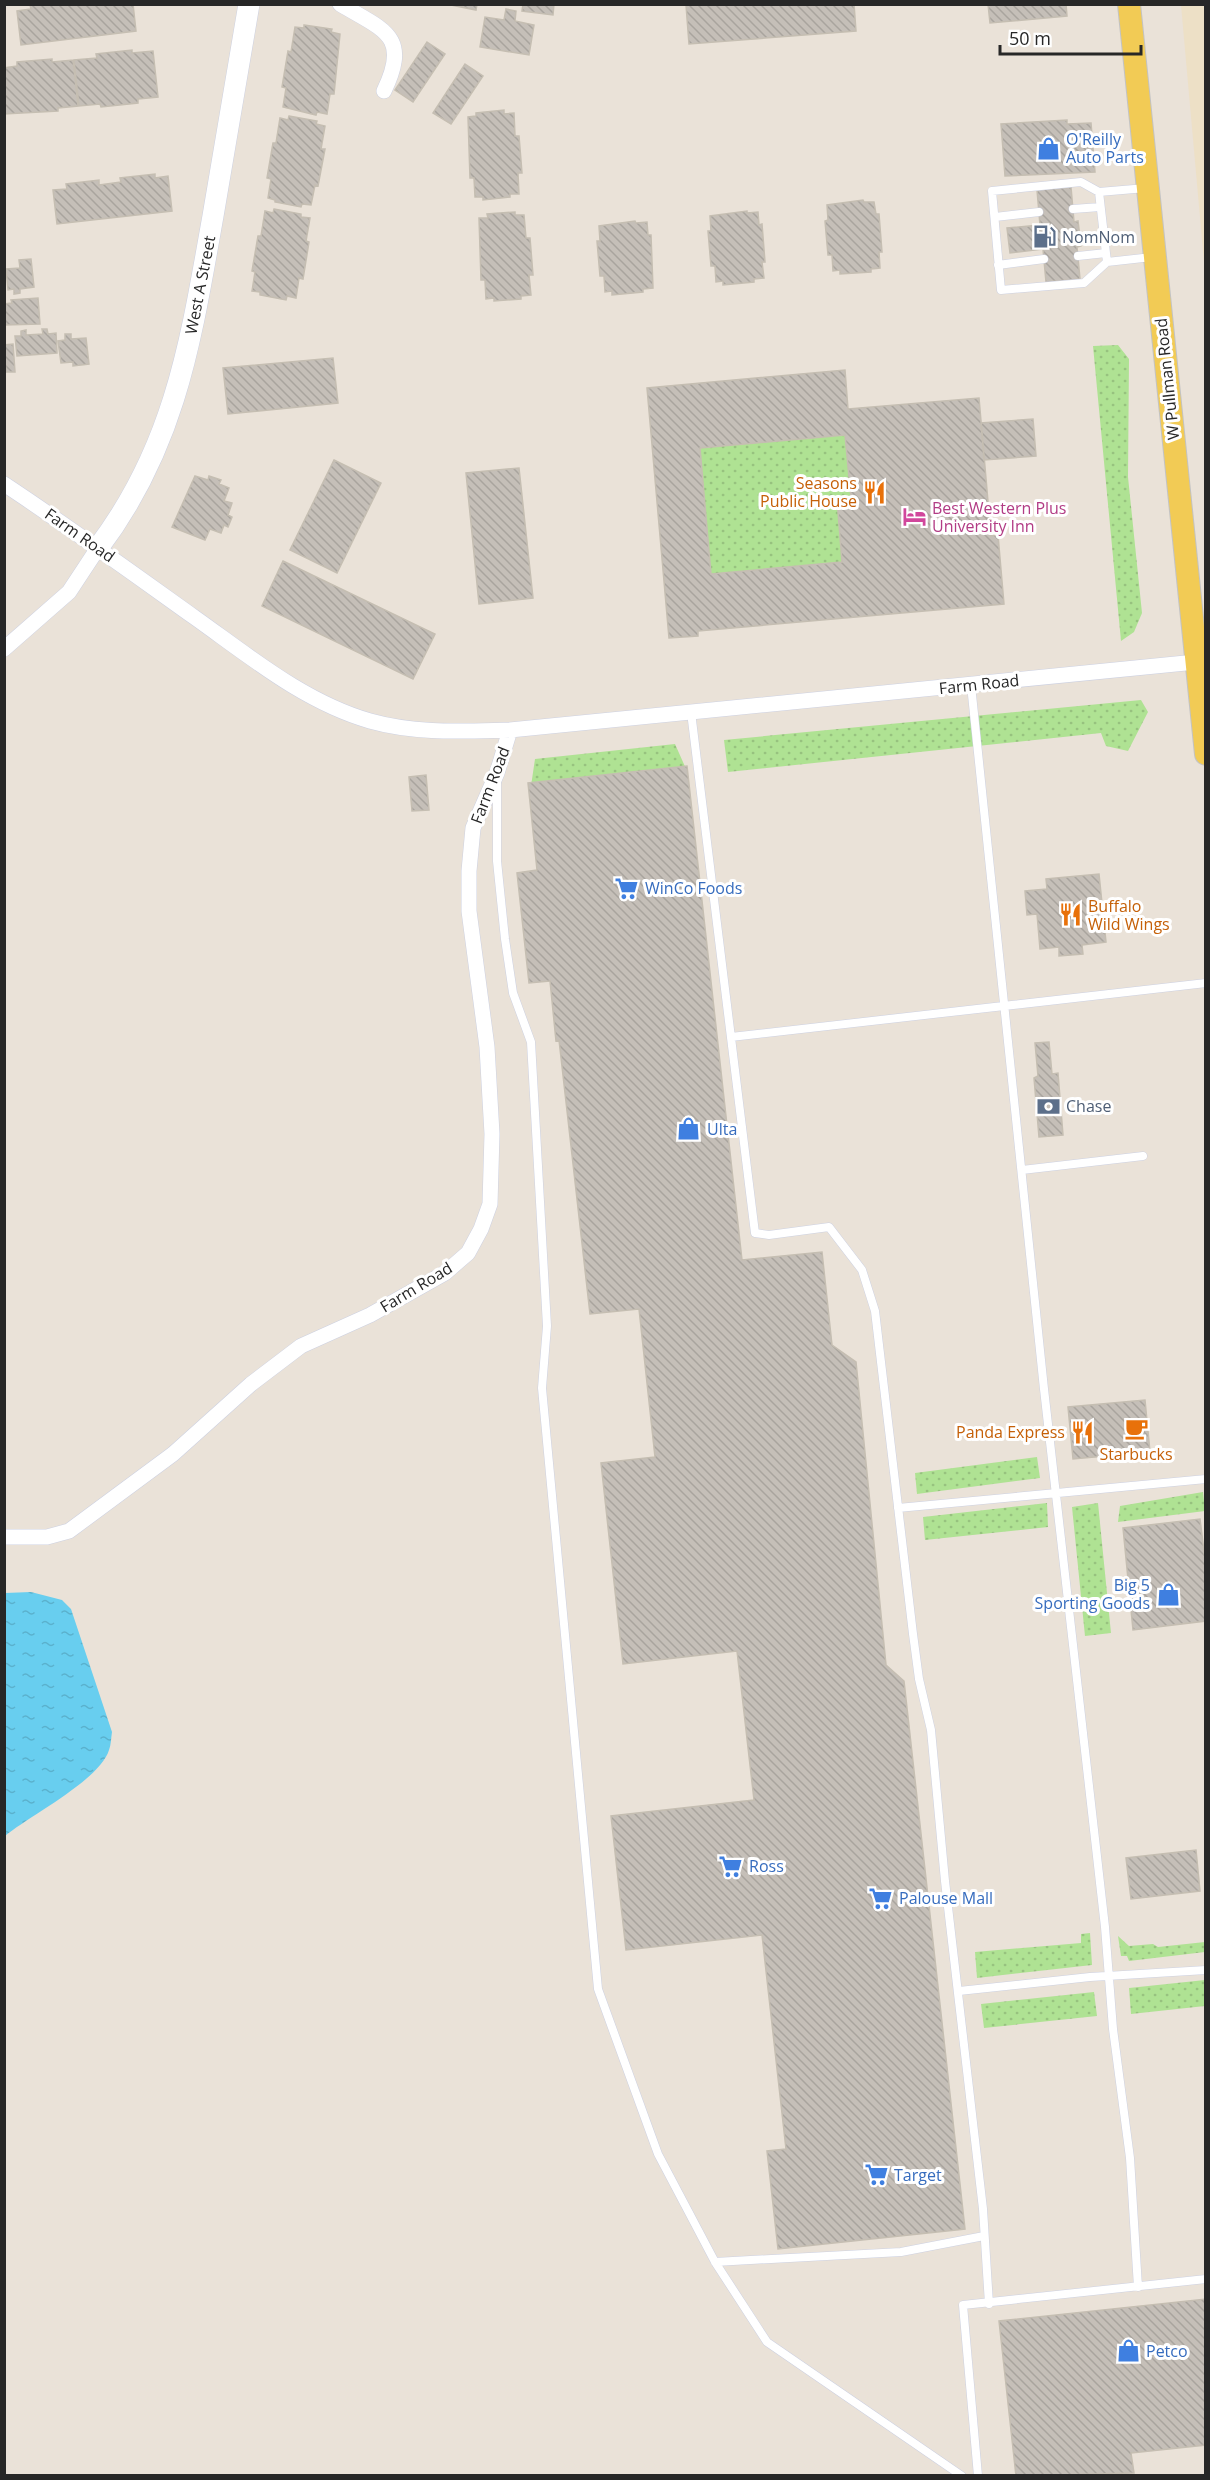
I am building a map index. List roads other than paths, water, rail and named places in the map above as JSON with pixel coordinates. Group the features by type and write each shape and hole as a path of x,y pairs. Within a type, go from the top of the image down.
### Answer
{"main road":[{"name":"W Pullman Road","path":"1129,4 1154,256 1201,662 1206,754"}],"street":[{"name":"West A Street","path":"98,548 124,514 155,455 178,393 195,317 249,4"},
{"path":"340,4 379,27 394,44 395,68 384,91"},
{"name":"Farm Road","path":"4,484 98,548 266,669 328,704 369,721 409,729 448,732 510,729 1201,662"},
{"path":"4,649 69,592 98,548"},
{"name":"Farm Road","path":"4,1537 47,1537 69,1531 173,1454 251,1384 301,1346 370,1315 445,1273 468,1253 481,1229 490,1204 492,1134 487,1047 469,911 469,871 473,828 497,773 510,729"}],"lane":[{"path":"1147,188 1099,192 1081,182 992,191 1001,290 1084,283 1107,261 1154,256"},
{"path":"1099,192 1107,261"},
{"path":"1073,209 1100,207"},
{"path":"994,217 1039,212"},
{"path":"1078,256 1106,252"},
{"path":"998,265 1044,260"},
{"path":"971,685 1110,1976 1113,2029 1130,2158 1138,2286"},
{"path":"691,712 755,1233 769,1235 829,1227 862,1269 876,1311 919,1679 931,1730 984,2236 989,2304"},
{"path":"497,773 497,861 505,939 513,993 531,1042 547,1326 542,1388 598,1989 658,2154 715,2262 767,2342 962,2475"},
{"path":"731,1036 1206,983"},
{"path":"1022,1170 1143,1156"},
{"path":"898,1508 1206,1479"},
{"path":"958,1991 1110,1976 1206,1970"},
{"path":"715,2262 901,2252 984,2236"},
{"path":"978,2475 963,2305 1206,2279"}],"water":[{"path":"31,1592 62,1600 71,1609 112,1732 111,1744 103,1761 92,1773 63,1797 5,1836 5,1593"}],"place":[{"name":"O'Reilly Auto Parts","path":"1048,148"},
{"name":"NomNom","path":"1044,237"},
{"name":"Seasons Public House","path":"875,492"},
{"name":"Best Western Plus University Inn","path":"914,517"},
{"name":"WinCo Foods","path":"627,888"},
{"name":"Buffalo Wild Wings","path":"1070,915"},
{"name":"Chase","path":"1048,1106"},
{"name":"Ulta","path":"689,1129"},
{"name":"Starbucks","path":"1136,1429"},
{"name":"Panda Express","path":"1083,1432"},
{"name":"Big 5 Sporting Goods","path":"1168,1594"},
{"name":"Ross","path":"731,1866"},
{"name":"Palouse Mall","path":"881,1898"},
{"name":"Target","path":"876,2175"},
{"name":"Petco","path":"1128,2351"}]}
